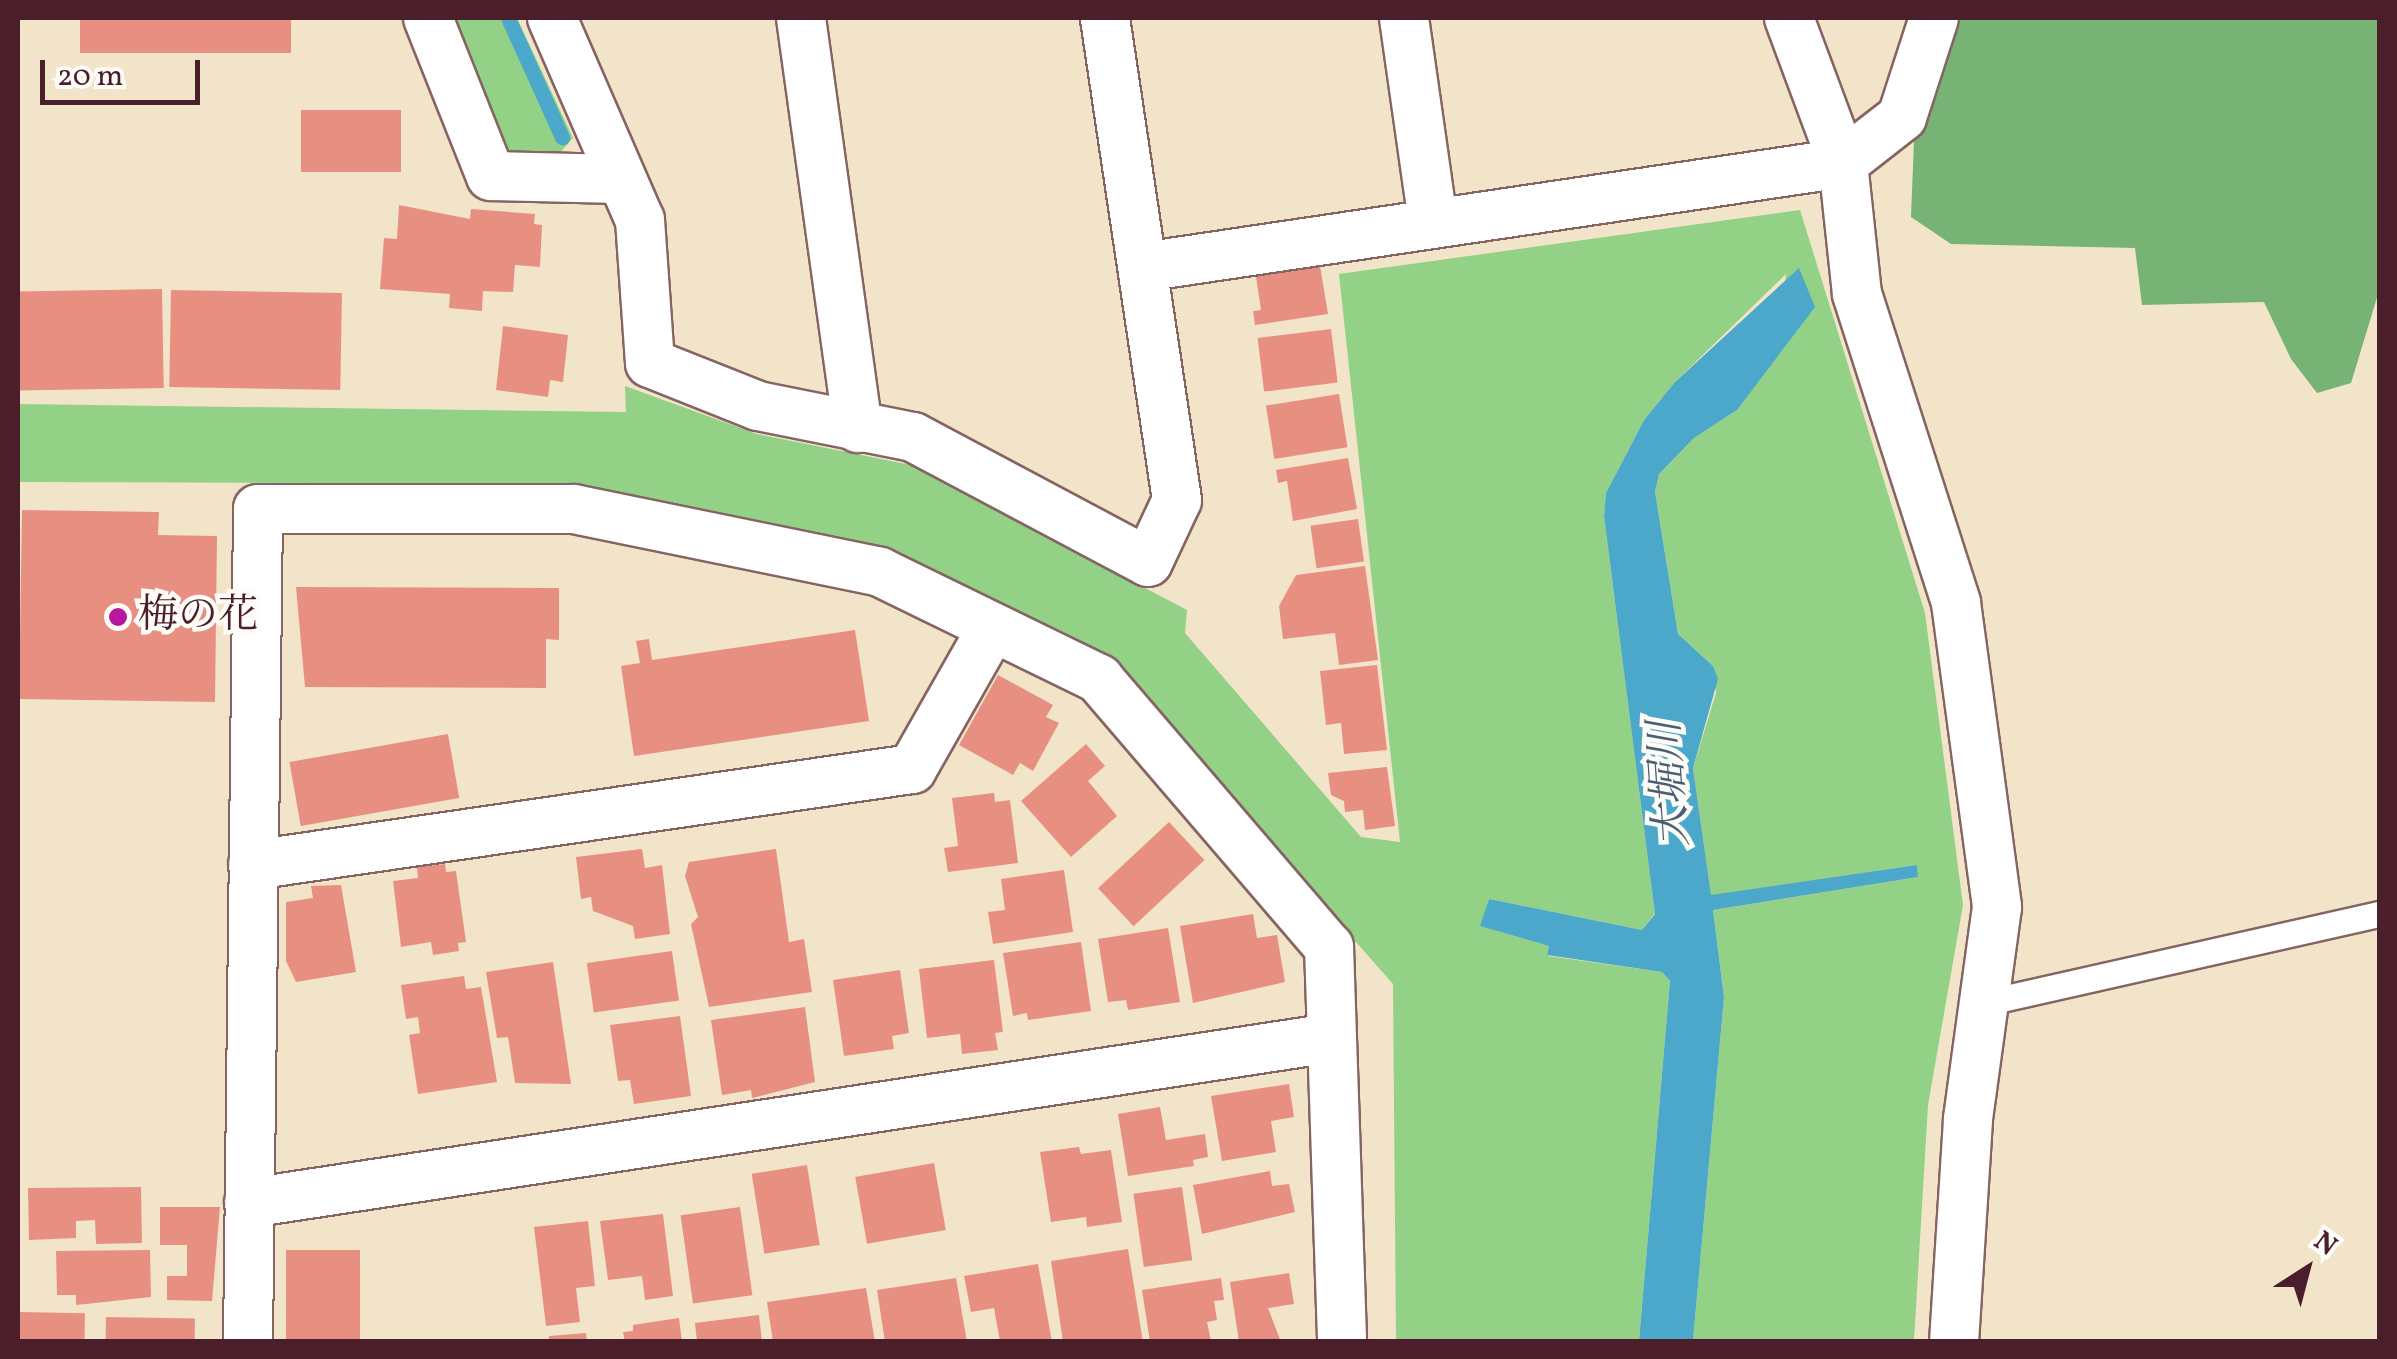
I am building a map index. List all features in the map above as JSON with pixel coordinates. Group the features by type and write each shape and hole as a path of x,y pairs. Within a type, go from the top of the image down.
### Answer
{"street":[{"path":"428,18 490,176 620,179"},
{"path":"552,18 640,220 650,364 758,406 912,437 1148,562 1178,500 1105,18"},
{"path":"801,18 858,428"},
{"path":"1404,18 1433,222"},
{"path":"1790,18 1843,163 1857,294 1956,603 1997,907 1988,1002 1968,1120 1954,1342"},
{"path":"1143,267 1843,163 1902,118 1934,18"},
{"path":"248,1342 258,509 574,510 880,572 1099,679 1329,948 1342,1342"},
{"path":"253,865 912,769 992,628"},
{"path":"249,1202 1331,1038"}],"lane":[{"path":"1988,1002 2380,914"}],"green space":[{"path":"442,18 517,18 573,138 556,157 521,158 496,144"},
{"path":"1950,18 2379,18 2379,291 2351,383 2317,393 2291,359 2264,302 2142,305 2135,248 1951,244 1911,217 1914,141"},
{"path":"1800,210 1925,613 1963,905 1928,1105 1914,1341 1693,1341 1724,997 1713,910 1918,877 1917,865 1711,896 1693,768 1716,693 1713,666 1678,634 1655,492 1659,474 1694,438 1737,410 1777,354 1786,274 1675,382 1644,420 1606,493 1604,516 1655,913 1642,930 1489,899 1481,926 1549,946 1548,956 1662,972 1670,981 1639,1341 1396,1341 1393,984 1111,665 892,550 576,484 18,482 18,404 626,412 625,386 757,434 911,465 1187,610 1185,633 1361,837 1400,842 1339,274"}],"water":[{"name":"大堀川","path":"1799,268 1815,307 1737,410 1694,438 1659,474 1655,492 1678,634 1713,666 1718,679 1693,768 1711,895 1917,865 1918,877 1713,910 1724,997 1693,1341 1639,1341 1670,981 1662,972 1547,955 1549,946 1480,926 1489,899 1642,930 1655,914 1604,516 1606,493 1644,420 1675,382"}],"building":[{"path":"80,18 291,18 291,53 80,53"},
{"path":"301,110 401,110 401,172 301,172"},
{"path":"399,205 470,219 471,209 535,214 534,224 542,225 540,267 515,265 513,292 483,291 482,311 449,308 450,294 380,289 384,238 397,239"},
{"path":"1319,260 1328,314 1255,325 1253,311 1261,310 1255,270"},
{"path":"162,289 164,388 20,390 18,292"},
{"path":"171,290 342,293 340,390 169,387"},
{"path":"503,326 568,335 563,382 550,380 548,397 496,390"},
{"path":"1331,329 1338,383 1264,392 1258,338"},
{"path":"1339,394 1347,447 1274,459 1266,406"},
{"path":"1348,458 1357,509 1293,521 1287,481 1278,483 1276,470"},
{"name":"梅の花","path":"22,510 159,512 158,535 217,536 215,702 19,699"},
{"path":"1358,519 1364,562 1316,568 1310,526"},
{"path":"1365,566 1378,660 1339,665 1335,633 1283,639 1279,606 1296,575"},
{"path":"296,587 559,588 559,640 546,639 546,688 305,687"},
{"path":"855,630 869,721 634,756 621,666 640,663 636,641 649,639 652,660"},
{"path":"1377,665 1387,750 1344,754 1341,723 1326,725 1320,671"},
{"path":"998,675 1053,705 1046,717 1059,723 1033,771 1020,763 1013,775 959,745"},
{"path":"448,734 459,798 301,826 289,762"},
{"path":"1086,744 1105,766 1088,781 1117,816 1071,857 1021,801"},
{"path":"1387,767 1395,826 1365,830 1363,810 1345,812 1344,801 1331,795 1328,773"},
{"path":"994,793 995,802 1010,800 1018,863 948,872 944,848 958,846 952,798"},
{"path":"1169,822 1204,860 1134,926 1098,888"},
{"path":"642,849 645,868 662,865 670,934 635,939 633,926 593,911 591,897 581,899 576,857"},
{"path":"776,849 789,942 804,939 812,992 709,1007 691,924 698,917 685,876 689,862"},
{"path":"445,864 446,872 456,871 466,942 458,943 459,951 433,955 431,942 401,947 393,881 418,878 417,867"},
{"path":"1064,870 1073,932 993,944 988,912 1005,910 1001,879"},
{"path":"341,885 356,972 296,982 286,961 286,902 313,898 311,886"},
{"path":"1253,914 1257,938 1277,935 1285,982 1193,1003 1180,926"},
{"path":"1168,928 1180,1002 1128,1010 1126,1000 1108,1002 1098,939"},
{"path":"1081,942 1091,1011 1028,1020 1027,1013 1013,1016 1003,953"},
{"path":"672,951 679,1001 594,1012 587,963"},
{"path":"994,960 1003,1032 995,1033 998,1050 962,1054 960,1034 927,1038 919,969"},
{"path":"553,962 571,1084 515,1083 508,1037 497,1038 486,972"},
{"path":"900,970 909,1033 892,1036 894,1049 844,1056 833,980"},
{"path":"464,976 466,989 481,987 497,1082 418,1094 409,1035 420,1033 418,1017 406,1019 401,985"},
{"path":"805,1007 815,1082 752,1098 751,1090 722,1095 711,1020"},
{"path":"680,1016 691,1096 634,1104 630,1080 618,1081 610,1025"},
{"path":"1289,1084 1294,1117 1271,1121 1276,1152 1222,1161 1211,1096"},
{"path":"1160,1107 1166,1140 1205,1134 1208,1157 1193,1160 1194,1166 1128,1176 1118,1114"},
{"path":"1079,1147 1081,1154 1111,1150 1122,1222 1087,1227 1086,1217 1051,1222 1040,1152"},
{"path":"934,1163 946,1230 867,1244 855,1177"},
{"path":"807,1165 820,1245 764,1254 752,1174"},
{"path":"1270,1171 1272,1186 1289,1184 1295,1212 1202,1234 1193,1185"},
{"path":"141,1187 142,1243 96,1244 95,1220 76,1221 76,1238 29,1240 28,1188"},
{"path":"1182,1187 1192,1260 1144,1267 1133,1194"},
{"path":"160,1207 220,1207 212,1301 167,1300 167,1276 187,1276 187,1245 160,1245"},
{"path":"740,1207 752,1295 693,1303 681,1215"},
{"path":"663,1214 673,1296 645,1300 642,1276 608,1280 600,1221"},
{"path":"588,1221 595,1286 576,1288 580,1322 546,1326 534,1227"},
{"path":"1128,1249 1143,1342 1063,1342 1051,1261"},
{"path":"150,1250 151,1297 76,1305 76,1295 57,1295 56,1251"},
{"path":"286,1250 360,1250 360,1342 286,1342"},
{"path":"1038,1264 1052,1342 1000,1342 994,1308 971,1312 964,1276"},
{"path":"1289,1273 1294,1304 1268,1308 1281,1342 1239,1342 1230,1282"},
{"path":"956,1278 967,1342 885,1342 877,1290"},
{"path":"1221,1278 1224,1300 1214,1301 1217,1320 1207,1322 1211,1341 1150,1342 1142,1290"},
{"path":"866,1288 875,1342 773,1342 767,1302"},
{"path":"18,1312 85,1313 84,1342 18,1342"},
{"path":"759,1315 762,1342 697,1342 695,1323"},
{"path":"106,1317 195,1319 195,1342 106,1342"},
{"path":"679,1318 682,1342 625,1342 623,1332 633,1331 633,1325"},
{"path":"586,1333 587,1342 549,1342 549,1336"}],"waterway":[{"path":"508,18 562,137"}],"place":[{"name":"梅の花","path":"118,617"}]}
